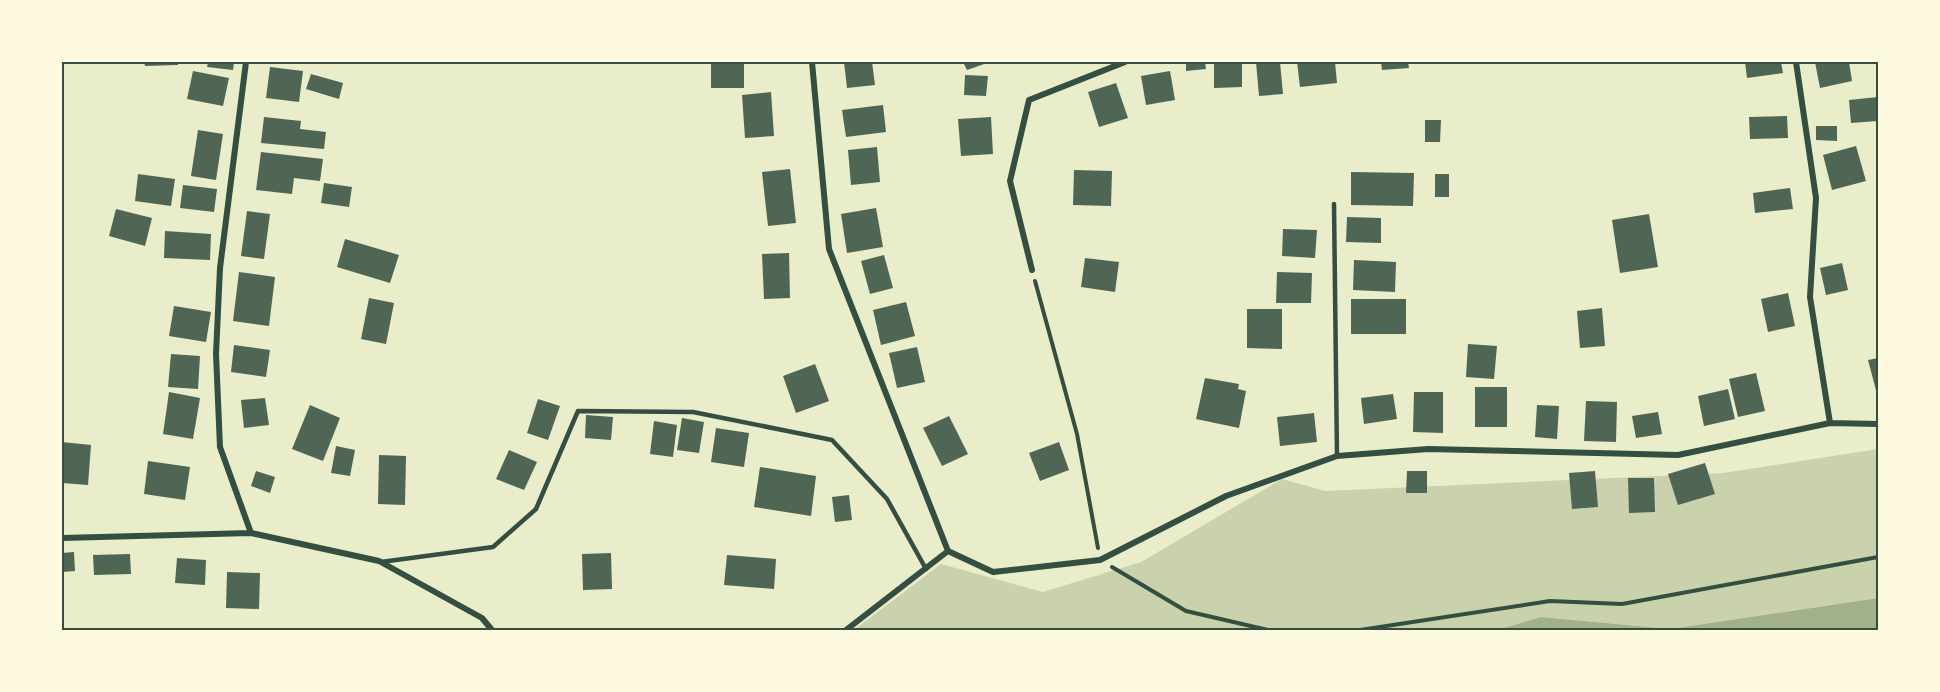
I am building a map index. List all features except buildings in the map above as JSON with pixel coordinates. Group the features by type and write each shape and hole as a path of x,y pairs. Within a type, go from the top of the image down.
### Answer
{"street":[{"path":"246,62 220,268 216,354 220,447 251,533"},
{"path":"812,62 829,249 948,551 993,572 1100,560 1226,496 1337,456 1428,449 1678,455 1830,423 1878,424"},
{"path":"1032,270 1010,181 1029,100 1125,62"},
{"path":"1796,62 1816,198 1810,297 1830,423"},
{"path":"62,538 251,533 381,562 482,618 492,630"},
{"path":"846,630 948,551"}],"lane":[{"path":"1334,204 1337,456"},
{"path":"381,562 493,547 536,508 578,411 693,412 832,440 887,499 926,569"}],"path":[{"path":"1032,270 1077,434 1100,560 1186,611 1268,630"},
{"path":"1360,630 1550,601 1622,604 1878,557"}],"shaded area":[{"path":"1878,449 1878,598 1670,629 1541,617 1497,630 854,630 941,564 1043,592 1141,562 1282,479 1325,491 1723,473"},
{"path":"1878,598 1878,630 1497,630 1541,617 1670,629"}]}
